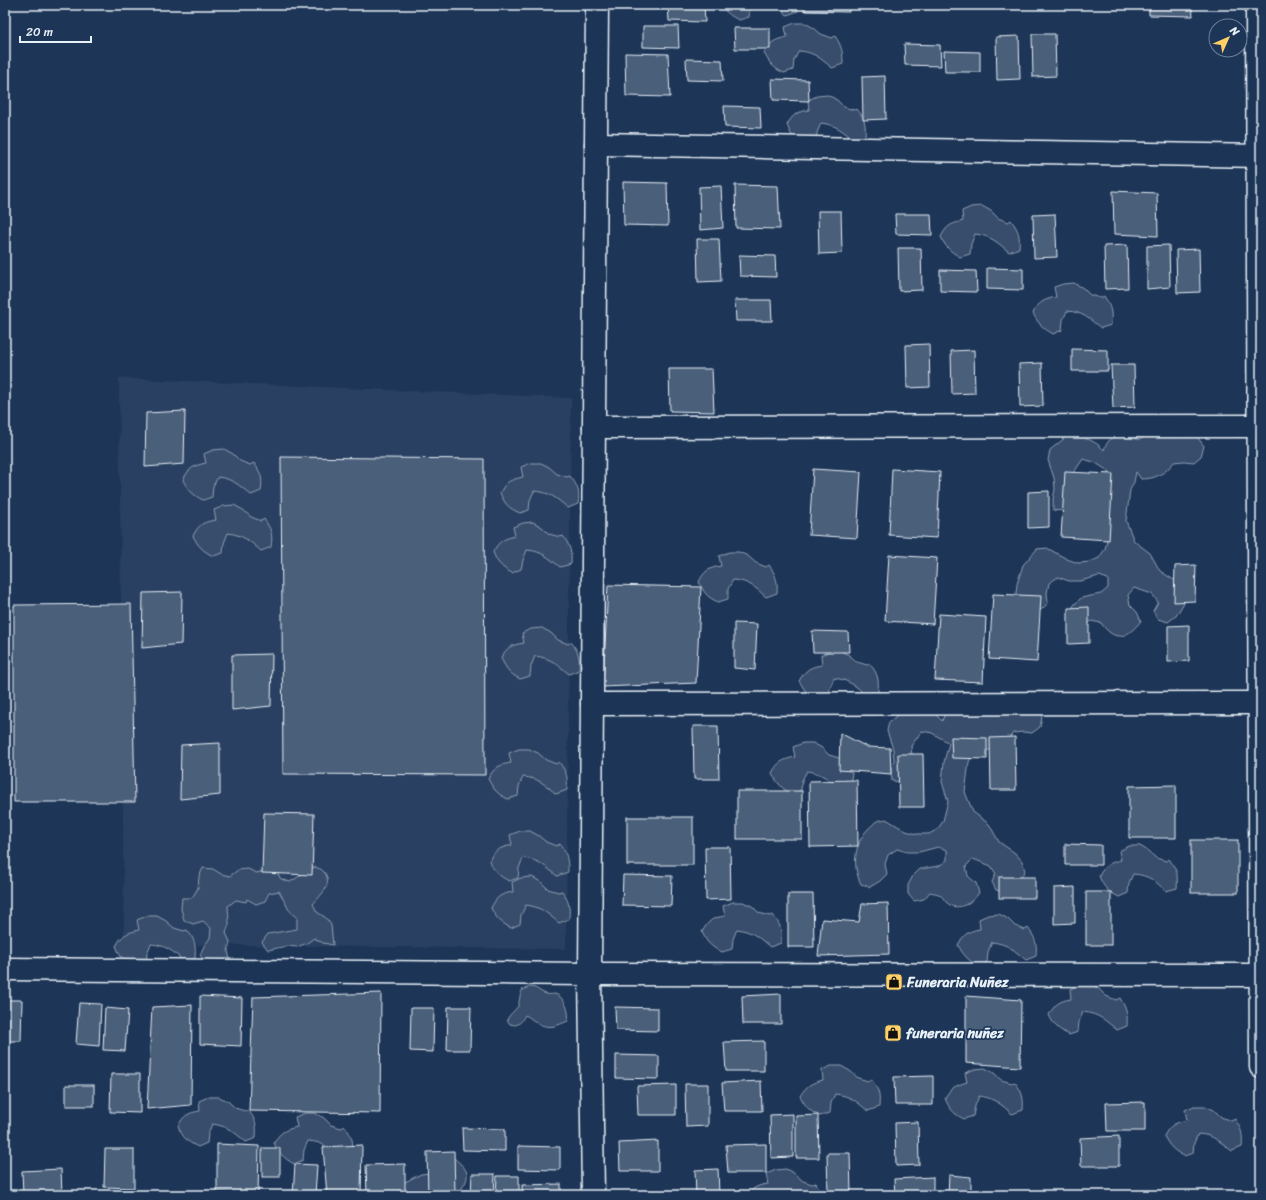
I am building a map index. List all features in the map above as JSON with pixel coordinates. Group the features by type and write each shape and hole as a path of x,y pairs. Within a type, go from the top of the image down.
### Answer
{"street":[{"path":"593,1195 590,974 597,5"},
{"path":"1258,5 1261,1067"},
{"path":"596,144 1259,156"},
{"path":"594,427 1260,426"},
{"path":"592,704 1260,703"},
{"path":"5,969 590,974 1260,975"}],"shaded area":[{"path":"722,5 750,5 749,17 739,20 731,16"},
{"path":"775,5 798,5 798,11 787,15"},
{"path":"795,23 805,23 821,34 832,38 835,36 842,50 843,64 832,68 813,54 799,51 794,60 793,70 784,73 774,67 764,53 768,46 773,42 787,37 785,27"},
{"path":"828,95 837,100 844,107 854,110 857,109 864,122 865,137 855,141 836,127 821,123 817,133 816,142 797,141 791,134 787,125 789,121 796,114 809,110 808,100 817,96"},
{"path":"982,206 991,211 998,218 1008,222 1011,220 1018,233 1019,248 1009,252 990,238 975,234 971,244 970,254 960,257 947,247 941,237 947,227 963,221 962,211 971,207"},
{"path":"1074,283 1083,288 1090,295 1100,298 1104,296 1110,310 1111,325 1101,328 1082,314 1067,311 1063,320 1062,330 1053,334 1039,323 1033,313 1037,306 1048,299 1056,297 1054,287"},
{"path":"119,378 571,398 566,949 124,944"},
{"path":"1159,431 1179,437 1189,432 1198,438 1204,446 1201,456 1194,462 1174,462 1163,473 1151,478 1141,479 1136,472 1134,482 1130,490 1126,521 1134,541 1150,553 1160,571 1177,582 1186,599 1176,616 1168,622 1158,619 1153,611 1158,602 1152,594 1134,588 1128,595 1130,605 1137,612 1141,621 1136,627 1121,636 1111,634 1101,623 1091,621 1085,628 1069,614 1074,605 1081,598 1101,594 1108,588 1108,579 1099,576 1080,581 1069,581 1058,577 1049,583 1047,593 1048,603 1041,610 1031,616 1018,604 1016,594 1017,584 1023,565 1037,549 1047,548 1078,563 1090,562 1099,558 1105,549 1109,530 1105,491 1110,472 1094,462 1083,459 1072,475 1063,511 1053,510 1055,489 1054,478 1048,460 1050,450 1066,437 1091,440 1104,450 1106,444 1113,437 1122,435 1141,439"},
{"path":"224,449 233,454 240,461 250,465 254,463 261,476 261,491 251,495 232,481 218,477 213,486 212,497 203,500 189,489 183,480 189,470 206,463 204,454 213,450"},
{"path":"531,463 541,463 549,467 557,474 567,477 570,476 578,489 578,504 568,508 549,494 534,491 530,500 529,510 520,513 505,503 500,493 504,486 515,479 523,477 521,467"},
{"path":"234,505 251,517 261,521 264,519 271,532 271,547 261,551 246,539 238,535 228,533 224,543 223,553 213,556 199,546 193,536 199,526 216,520 214,510 224,506"},
{"path":"533,522 542,527 549,534 560,537 563,536 570,549 571,564 560,567 541,553 527,550 521,569 512,573 500,565 493,552 497,545 504,539 515,536 513,527 523,523"},
{"path":"729,552 739,552 748,556 756,563 766,567 769,565 776,578 777,593 766,597 751,585 733,580 728,589 728,599 718,602 708,596 704,592 699,582 707,571 721,566 719,556"},
{"path":"542,628 551,633 558,640 568,644 571,642 578,655 579,670 569,674 550,660 535,656 531,666 530,676 520,679 509,671 501,658 505,651 513,646 524,643 522,633 531,629"},
{"path":"830,651 840,651 849,655 857,662 867,665 870,664 877,677 878,692 867,696 852,684 844,680 834,678 830,688 829,698 810,696 799,681 809,669 822,665 821,655"},
{"path":"905,709 935,714 942,721 944,716 951,709 1037,709 1042,717 1040,727 1032,733 1013,733 1007,742 989,750 973,753 969,762 965,792 973,812 989,824 999,842 1015,853 1022,861 1025,871 1015,887 1006,893 996,890 992,882 996,874 991,866 973,859 966,866 968,876 976,883 979,893 968,903 960,907 955,907 946,902 939,894 930,892 924,899 914,901 908,894 908,885 913,876 920,869 939,866 947,860 947,850 938,847 919,852 907,852 897,849 888,855 885,864 887,874 880,881 870,887 861,884 856,870 857,848 863,835 875,822 886,819 906,831 917,834 929,834 938,829 943,821 948,801 942,782 944,762 949,743 932,733 922,731 911,746 913,766 902,782 892,781 891,770 894,760 893,749 887,731 889,722"},
{"path":"803,743 813,743 822,748 829,755 839,758 848,764 852,773 850,785 840,788 821,775 807,771 802,780 801,790 792,794 782,788 772,773 776,766 781,762 795,757 793,747"},
{"path":"519,749 529,749 538,753 546,760 556,764 559,762 566,775 567,790 556,794 541,782 523,777 519,786 518,796 508,799 498,793 488,779 492,772 497,768 511,763 509,753"},
{"path":"520,831 530,831 546,842 556,846 560,844 567,857 568,872 557,876 538,862 523,858 519,868 518,878 509,881 500,875 489,861 493,854 498,850 512,845 510,835"},
{"path":"1129,846 1140,846 1156,858 1166,861 1169,859 1176,872 1177,888 1166,891 1151,879 1133,874 1129,883 1128,893 1119,897 1109,891 1104,886 1099,876 1103,869 1108,865 1121,860 1119,851"},
{"path":"315,867 321,869 326,876 327,885 313,904 317,912 326,918 331,925 333,945 323,943 314,938 297,947 287,946 268,950 262,942 268,934 297,929 297,917 289,910 279,891 269,893 265,901 256,904 247,899 246,902 236,900 228,906 229,924 226,933 230,942 228,951 230,960 206,964 200,955 210,938 211,928 203,921 193,924 184,920 181,909 182,898 192,898 198,888 199,877 203,868 213,869 221,874 230,876 238,870 248,869 256,873 276,871 281,879 290,882"},
{"path":"532,877 541,882 548,889 558,892 562,891 568,904 569,919 559,923 540,909 526,905 521,915 520,924 511,928 501,922 491,908 497,898 513,892 512,882 521,878"},
{"path":"733,902 743,902 752,906 759,913 770,916 773,915 780,928 781,943 770,947 751,933 737,929 733,939 732,949 722,952 712,946 702,932 711,920 725,916 723,906"},
{"path":"999,914 1008,919 1015,926 1025,930 1028,928 1035,941 1036,956 1026,960 1007,946 992,942 988,952 987,962 977,965 966,957 958,945 962,938 969,932 980,929 979,919 988,915"},
{"path":"147,916 157,916 174,928 184,931 187,930 194,943 195,958 184,961 165,947 151,944 147,953 146,963 126,962 120,955 116,946 120,939 125,935 139,930 137,920"},
{"path":"1090,984 1099,989 1106,996 1116,1000 1120,998 1126,1011 1127,1026 1117,1030 1098,1016 1083,1012 1079,1022 1078,1032 1069,1035 1055,1025 1049,1015 1053,1008 1060,1002 1071,999 1070,989 1079,985"},
{"path":"529,987 536,988 546,994 555,994 562,998 566,1005 568,1021 556,1026 548,1027 525,1015 518,1024 510,1024 507,1020 518,1006 523,989"},
{"path":"831,1066 841,1066 858,1078 868,1081 871,1079 878,1092 879,1107 868,1111 853,1100 845,1096 835,1094 831,1103 830,1113 820,1116 810,1110 800,1096 810,1085 823,1080 822,1070"},
{"path":"985,1068 994,1073 1001,1080 1012,1083 1015,1082 1022,1095 1023,1110 1012,1114 997,1102 989,1098 979,1096 973,1116 964,1119 952,1111 945,1098 949,1091 956,1086 967,1082 965,1073 975,1069"},
{"path":"208,1097 219,1097 228,1101 235,1108 245,1111 248,1110 255,1123 256,1138 246,1142 227,1128 212,1124 208,1134 207,1143 198,1147 188,1141 183,1136 178,1126 182,1119 187,1115 200,1111 199,1101"},
{"path":"1194,1106 1205,1106 1214,1110 1221,1117 1231,1121 1235,1119 1242,1132 1242,1147 1232,1151 1213,1137 1198,1134 1194,1143 1193,1153 1184,1156 1175,1150 1164,1136 1168,1129 1173,1125 1187,1120 1185,1110"},
{"path":"305,1113 315,1113 324,1118 331,1125 341,1128 345,1126 352,1139 352,1154 342,1158 323,1144 308,1141 304,1150 303,1160 294,1164 285,1158 274,1143 278,1136 283,1132 297,1127 295,1117"},
{"path":"454,1158 463,1166 467,1173 464,1185 460,1191 440,1191 433,1195 385,1195 381,1191 372,1168 382,1164 389,1172 403,1183 421,1174 430,1173 444,1159"},
{"path":"786,1169 803,1181 812,1184 816,1183 823,1195 748,1195 756,1187 768,1184 766,1174 776,1170"}],"building":[{"path":"668,5 704,5 705,22 669,21"},
{"path":"805,5 849,5 849,12 805,11"},
{"path":"1149,5 1192,5 1193,16 1149,15"},
{"path":"643,26 678,26 679,48 643,47"},
{"path":"734,28 770,28 770,49 735,49"},
{"path":"1032,34 1055,34 1056,76 1033,77"},
{"path":"1019,36 1020,79 997,80 996,37"},
{"path":"904,44 940,45 941,66 905,65"},
{"path":"944,51 980,52 980,72 945,72"},
{"path":"625,53 668,54 670,97 626,96"},
{"path":"686,59 722,60 723,81 687,80"},
{"path":"885,76 886,119 863,120 862,77"},
{"path":"772,79 808,80 809,101 773,100"},
{"path":"724,106 760,107 761,128 725,127"},
{"path":"623,182 667,183 668,226 624,225"},
{"path":"735,185 778,186 780,229 736,228"},
{"path":"721,186 723,228 700,230 699,187"},
{"path":"1113,191 1157,193 1158,236 1114,234"},
{"path":"818,211 841,211 842,253 819,254"},
{"path":"895,214 931,214 932,235 896,234"},
{"path":"1055,214 1057,257 1034,258 1033,215"},
{"path":"697,239 719,239 721,281 698,282"},
{"path":"1127,245 1128,288 1105,289 1104,246"},
{"path":"1169,245 1170,287 1147,289 1147,246"},
{"path":"898,248 921,248 922,290 899,291"},
{"path":"1199,249 1200,292 1177,293 1176,250"},
{"path":"739,255 775,256 776,277 740,276"},
{"path":"987,268 1023,269 1023,290 987,289"},
{"path":"940,270 976,271 977,292 940,291"},
{"path":"735,300 771,300 772,321 736,321"},
{"path":"929,344 930,387 907,388 906,345"},
{"path":"1072,349 1108,350 1108,371 1072,371"},
{"path":"974,350 975,393 952,394 951,351"},
{"path":"1042,363 1043,406 1020,407 1019,364"},
{"path":"1111,365 1134,365 1135,407 1113,408"},
{"path":"669,369 712,369 714,412 670,411"},
{"path":"185,411 184,464 145,467 146,413"},
{"path":"281,457 484,459 485,775 283,774"},
{"path":"813,469 861,472 857,538 809,535"},
{"path":"892,469 940,472 937,538 889,535"},
{"path":"1065,472 1113,474 1109,540 1061,537"},
{"path":"1049,491 1049,527 1028,528 1028,492"},
{"path":"889,555 937,558 933,624 885,621"},
{"path":"1196,565 1195,601 1174,602 1175,566"},
{"path":"608,585 701,587 696,683 603,687"},
{"path":"182,592 181,644 142,648 143,593"},
{"path":"993,594 1041,596 1037,662 989,659"},
{"path":"131,604 135,802 14,802 14,605"},
{"path":"1089,607 1089,643 1068,644 1068,608"},
{"path":"939,614 986,617 983,682 935,680"},
{"path":"734,623 757,624 755,670 734,668"},
{"path":"1189,625 1189,661 1168,662 1168,626"},
{"path":"812,631 848,632 849,652 813,652"},
{"path":"272,654 271,706 232,710 232,655"},
{"path":"693,726 718,726 719,779 694,779"},
{"path":"840,733 867,747 890,748 891,774 839,770"},
{"path":"951,737 987,738 987,759 952,758"},
{"path":"1015,737 1016,790 991,790 990,738"},
{"path":"220,743 220,795 180,799 181,745"},
{"path":"898,754 923,754 924,807 899,807"},
{"path":"857,780 858,846 810,847 809,781"},
{"path":"1176,785 1176,838 1129,838 1129,786"},
{"path":"737,791 802,791 802,839 737,839"},
{"path":"264,813 314,814 312,875 262,873"},
{"path":"627,817 693,817 693,865 627,865"},
{"path":"1191,840 1238,840 1238,893 1191,893"},
{"path":"1065,844 1101,845 1101,865 1065,865"},
{"path":"705,847 730,847 731,899 706,900"},
{"path":"623,875 672,876 671,906 622,905"},
{"path":"999,877 1035,877 1035,898 999,898"},
{"path":"1075,887 1075,923 1054,924 1054,888"},
{"path":"1086,892 1111,892 1111,945 1086,945"},
{"path":"788,894 813,894 814,947 788,947"},
{"path":"888,903 889,954 818,956 822,919 859,922 862,904"},
{"path":"381,993 380,1113 249,1111 253,997"},
{"path":"781,994 781,1024 743,1024 742,996"},
{"path":"200,996 242,998 241,1046 200,1044"},
{"path":"966,996 1021,1000 1020,1067 966,1063"},
{"path":"5,1000 22,1000 21,1041 5,1041"},
{"path":"79,1003 101,1004 99,1046 76,1044"},
{"path":"192,1005 191,1105 147,1109 152,1007"},
{"path":"448,1007 471,1007 470,1050 447,1050"},
{"path":"615,1007 658,1008 658,1031 616,1030"},
{"path":"105,1008 128,1010 125,1051 103,1050"},
{"path":"411,1008 434,1008 433,1052 410,1051"},
{"path":"764,1041 764,1071 726,1071 724,1042"},
{"path":"616,1055 659,1056 659,1079 616,1078"},
{"path":"5,1073 6,1073 5,1114"},
{"path":"111,1074 140,1074 140,1113 110,1112"},
{"path":"933,1076 933,1105 895,1105 894,1077"},
{"path":"761,1081 762,1111 724,1111 722,1083"},
{"path":"685,1084 708,1084 708,1126 686,1127"},
{"path":"66,1085 94,1085 94,1106 66,1106"},
{"path":"676,1085 676,1115 638,1115 637,1086"},
{"path":"1145,1102 1145,1131 1107,1131 1106,1103"},
{"path":"793,1114 793,1157 771,1158 770,1115"},
{"path":"818,1115 819,1158 796,1158 796,1116"},
{"path":"918,1122 919,1165 896,1166 895,1123"},
{"path":"5,1126 7,1126 5,1167"},
{"path":"462,1128 505,1129 505,1151 463,1150"},
{"path":"1119,1136 1119,1166 1081,1166 1080,1138"},
{"path":"658,1141 658,1171 620,1171 619,1143"},
{"path":"217,1144 259,1146 258,1194 217,1192"},
{"path":"766,1144 766,1173 728,1173 726,1145"},
{"path":"362,1145 361,1195 327,1195 323,1147"},
{"path":"518,1146 560,1147 560,1170 518,1169"},
{"path":"262,1148 280,1148 280,1177 262,1177"},
{"path":"105,1149 134,1149 134,1188 104,1187"},
{"path":"454,1151 455,1195 428,1195 427,1152"},
{"path":"827,1153 850,1153 851,1195 828,1195"},
{"path":"295,1164 317,1165 315,1195 293,1195"},
{"path":"405,1164 405,1194 367,1194 366,1165"},
{"path":"61,1169 62,1195 23,1195 22,1171"},
{"path":"718,1169 719,1195 696,1195 695,1170"},
{"path":"472,1174 495,1174 494,1195 471,1195"},
{"path":"949,1175 971,1177 971,1195 948,1195"},
{"path":"497,1176 519,1176 519,1195 496,1195"},
{"path":"933,1177 933,1195 895,1195 894,1179"},
{"path":"561,1184 561,1195 522,1195 522,1185"}],"place":[{"name":"Funeraria Nuñez","path":"894,982"},
{"name":"funeraria nuñez","path":"893,1033"}]}
